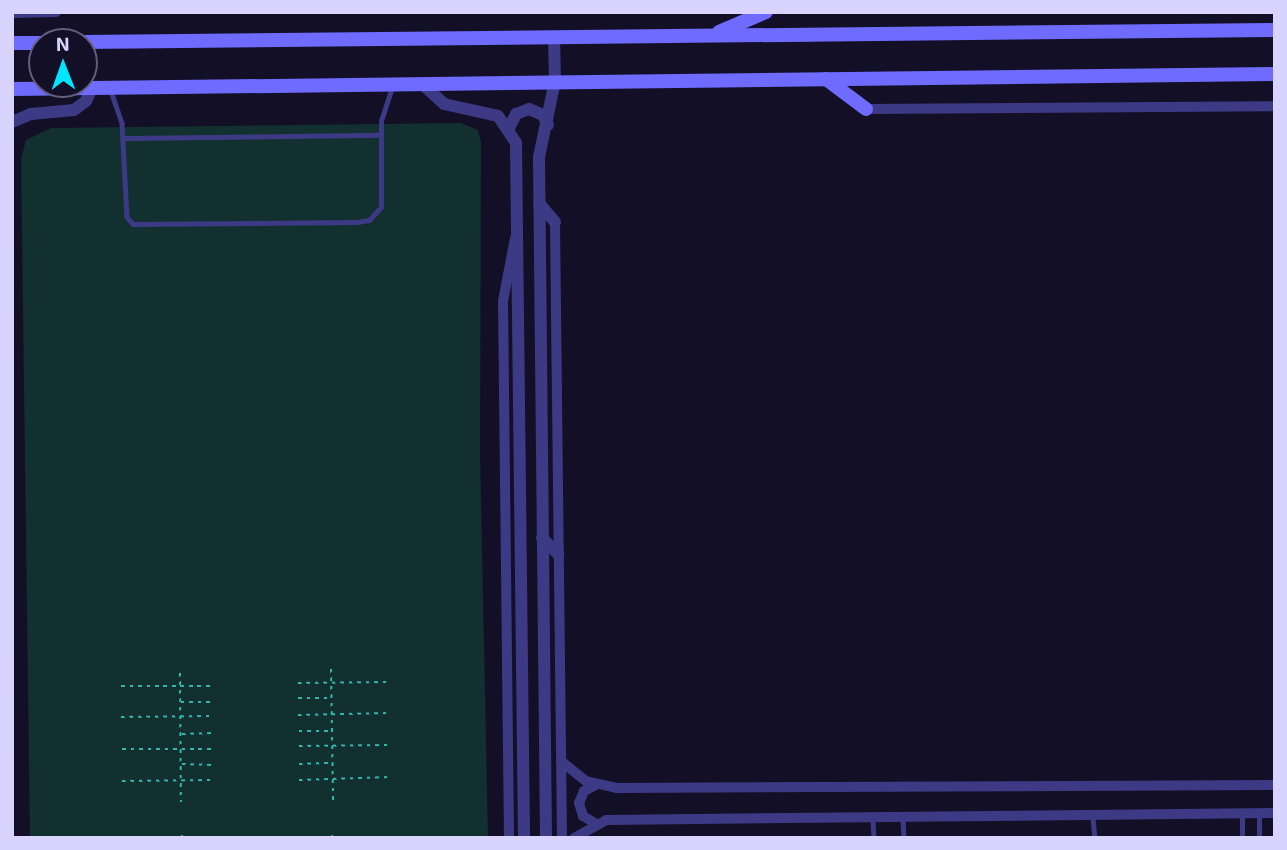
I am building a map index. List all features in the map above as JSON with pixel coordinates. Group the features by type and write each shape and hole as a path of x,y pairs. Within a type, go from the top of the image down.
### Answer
{"main road":[{"path":"713,35 766,12"},
{"path":"98,42 1275,30"},
{"path":"98,88 1275,74"},
{"path":"826,79 866,109"}],"street":[{"path":"12,13 56,12"},
{"path":"546,838 539,157 548,125 555,81 554,38"},
{"path":"421,83 444,104 488,110 509,128 518,157 524,838"},
{"path":"12,122 31,114 74,110 88,98"},
{"path":"866,109 1275,106"},
{"path":"509,128 516,114 529,109 543,115 548,125"},
{"path":"539,203 555,222 562,838"},
{"path":"509,838 503,301 507,265 518,231"},
{"path":"542,538 558,554"},
{"path":"561,761 596,785"},
{"path":"1275,785 867,789 596,785 584,791 579,803 583,816 595,823 1275,813"},
{"path":"574,838 595,823"}],"lane":[{"path":"109,87 124,138 127,217 133,224 152,224 369,220 382,200 381,135 384,108 394,83"},
{"path":"124,138 381,135"},
{"path":"1259,813 1259,838"},
{"path":"1242,814 1242,838"},
{"path":"1093,817 1095,838"},
{"path":"873,820 874,838"},
{"path":"903,820 904,838"}],"path":[{"path":"331,669 333,800"},
{"path":"180,673 181,802"},
{"path":"298,683 389,682"},
{"path":"121,686 213,686"},
{"path":"298,698 332,698"},
{"path":"180,702 213,702"},
{"path":"298,715 389,713"},
{"path":"121,717 213,716"},
{"path":"299,732 332,731"},
{"path":"181,734 213,733"},
{"path":"299,746 389,745"},
{"path":"122,749 213,749"},
{"path":"299,764 332,763"},
{"path":"181,764 214,765"},
{"path":"299,780 390,777"},
{"path":"122,781 214,780"}],"green space":[{"path":"461,123 478,130 481,142 480,453 488,838 30,838 21,159 26,140 51,128"}]}
